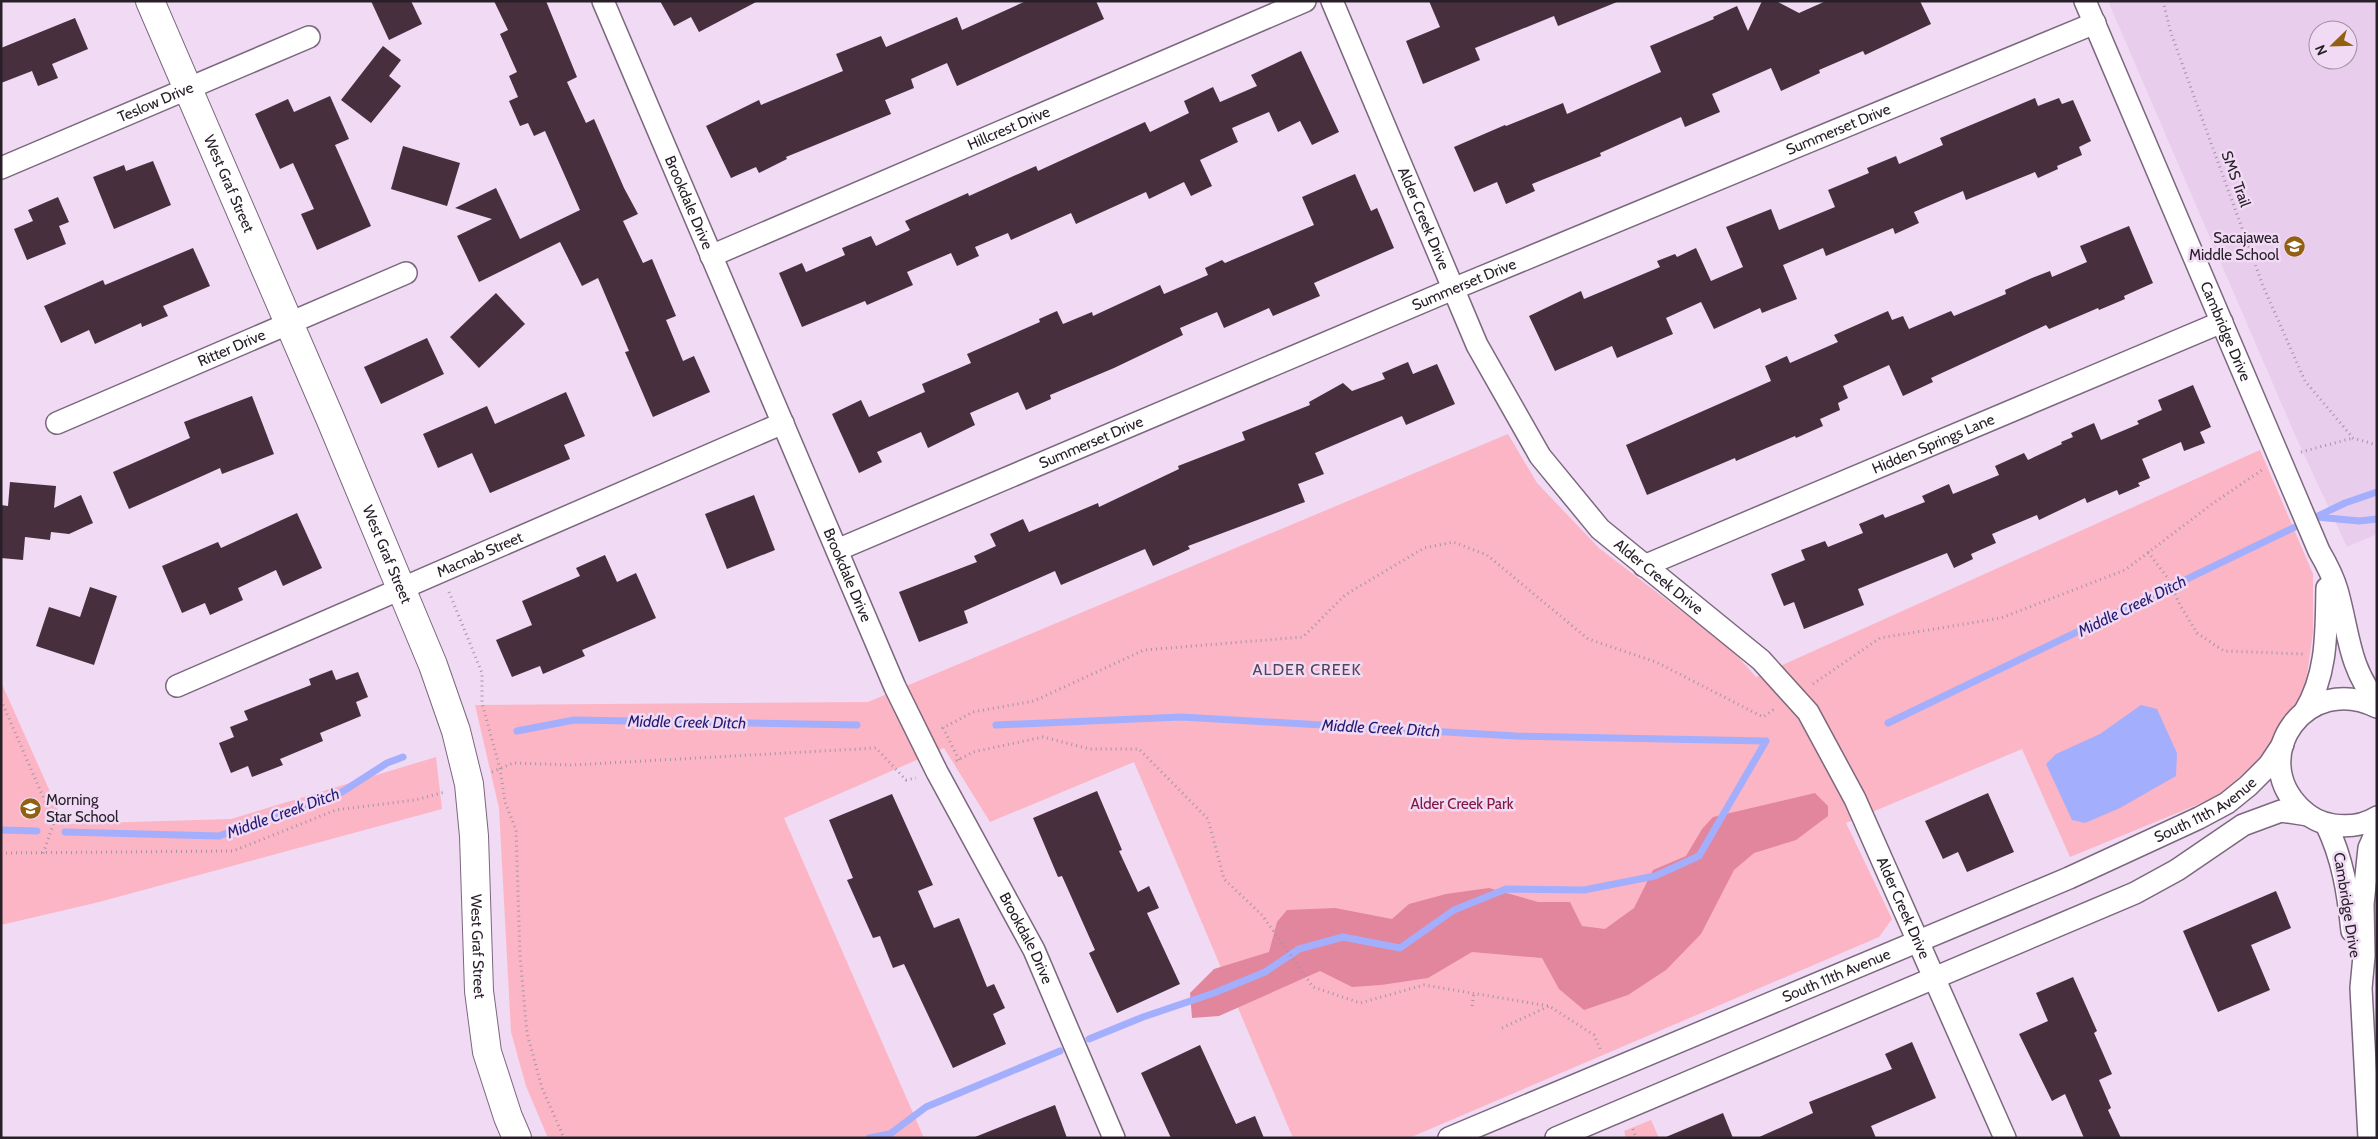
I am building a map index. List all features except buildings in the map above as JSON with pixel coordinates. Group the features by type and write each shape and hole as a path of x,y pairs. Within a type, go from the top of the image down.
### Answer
{"main road":[{"name":"West Graf Street","path":"150,1 290,323 401,588 433,665 456,732 469,784 474,836 479,991 487,1052 508,1117 518,1138"}],"street":[{"name":"Brookdale Drive","path":"603,1 895,686 937,772 1034,950 1114,1138"},
{"name":"Hillcrest Drive","path":"712,256 1305,1"},
{"name":"Alder Creek Drive","path":"1332,1 1477,345 1540,456 1600,529 1761,660 1808,712 1855,799 2005,1138"},
{"name":"Cambridge Drive","path":"2086,1 2337,591 2347,642 2365,687 2377,702"},
{"name":"Summerset Drive","path":"837,550 1453,289 2095,23"},
{"name":"Teslow Drive","path":"1,168 309,37"},
{"name":"Ritter Drive","path":"57,423 406,273"},
{"name":"Hidden Springs Lane","path":"1644,566 2222,322"},
{"name":"Macnab Street","path":"177,686 783,423"},
{"name":"Cambridge Drive","path":"2305,711 2318,685 2325,656 2327,586 2319,551"},
{"name":"South 11th Avenue","path":"1449,1138 2069,878 2227,803 2269,765 2283,744 2291,725 2305,711 2323,701 2343,697 2363,700 2377,707"},
{"name":"South 11th Avenue","path":"2283,744 2280,764 2284,784 2294,802 2317,820"},
{"path":"1556,1138 1935,979 2134,893 2177,870 2243,825 2281,811 2349,827 2377,817"},
{"name":"Cambridge Drive","path":"2317,820 2338,848 2344,873 2354,953 2361,988"},
{"name":"Cambridge Drive","path":"2369,1138 2361,988 2365,880 2369,848 2377,830"}],"path":[{"name":"SMS Trail","path":"2163,1 2171,33 2263,286 2306,381 2353,438"},
{"path":"959,760 943,728 973,712 1034,701 1144,650 1303,637 1345,594 1424,548 1453,542 1487,555 1588,639 1656,662 1763,717 1880,638 2001,618 2125,570 2212,504 2280,458 2353,438 2377,445"},
{"path":"2148,552 2167,577 2180,605 2197,633 2224,651 2325,656"},
{"path":"447,589 482,674 482,703 500,768 505,802 516,830 520,956 527,1033 542,1088 564,1138"},
{"path":"1,700 54,822 43,854"},
{"path":"1,853 233,851 336,810 415,800 469,784 513,762 572,765 876,748 906,780 937,772 973,752 1043,737 1090,749 1139,749 1208,819 1224,879 1262,915 1312,988 1360,1003 1424,985 1549,1006 1594,1035 1610,1070"},
{"path":"1472,1006 1474,993"},
{"path":"1502,1028 1549,1006"},
{"path":"1625,1108 1636,1138"}],"shaded area":[{"name":"Sacajawea Middle School","path":"2108,1 2377,1 2377,534 2347,547 2295,435"},
{"path":"1815,793 1828,806 1828,816 1796,840 1754,853 1734,870 1701,934 1666,970 1628,995 1584,1010 1559,989 1542,958 1472,952 1428,978 1381,985 1352,987 1320,971 1219,1016 1192,1018 1190,993 1214,969 1269,952 1277,922 1287,910 1335,908 1392,919 1409,904 1446,894 1489,888 1538,902 1570,902 1582,926 1605,929 1634,908 1653,870 1686,856 1702,829 1713,817"}],"green space":[{"name":"Alder Creek Park","path":"1508,434 1537,483 1599,548 1732,650 1756,677 2260,450 2313,574 2313,632 2304,697 2257,761 2221,795 2070,857 2022,749 1846,823 1892,919 1879,937 1409,1138 1293,1138 1134,762 990,822 944,748 784,818 924,1138 548,1138 526,1086 511,1032 499,808 475,705 868,702"},
{"path":"1,682 73,843 65,824 231,819 436,757 442,809 99,902 1,925"},
{"path":"1651,1120 1659,1138 1626,1138 1624,1131"}],"water":[{"path":"2141,705 2157,709 2177,753 2176,776 2120,808 2085,823 2072,820 2046,764 2056,754 2100,734"}],"waterway":[{"name":"Middle Creek Ditch","path":"1888,723 2345,503 2377,492"},
{"path":"2317,517 2359,521 2377,519"},
{"path":"996,725 1181,717 1516,736 1766,741 1699,856 1655,876 1584,890 1506,889 1454,910 1400,948 1343,937 1299,949 1265,972 1089,1039"},
{"name":"Middle Creek Ditch","path":"517,731 574,720 857,725"},
{"name":"Middle Creek Ditch","path":"65,832 219,836 342,792 387,763 403,757"},
{"name":"Middle Creek Ditch","path":"1,830 37,831"},
{"path":"869,1138 890,1134 926,1107 1060,1051"}],"place":[{"name":"Sacajawea Middle School","path":"2295,247"},
{"name":"Morning Star School","path":"30,809"}],"district":[{"name":"ALDER CREEK","path":"1307,669"}]}
